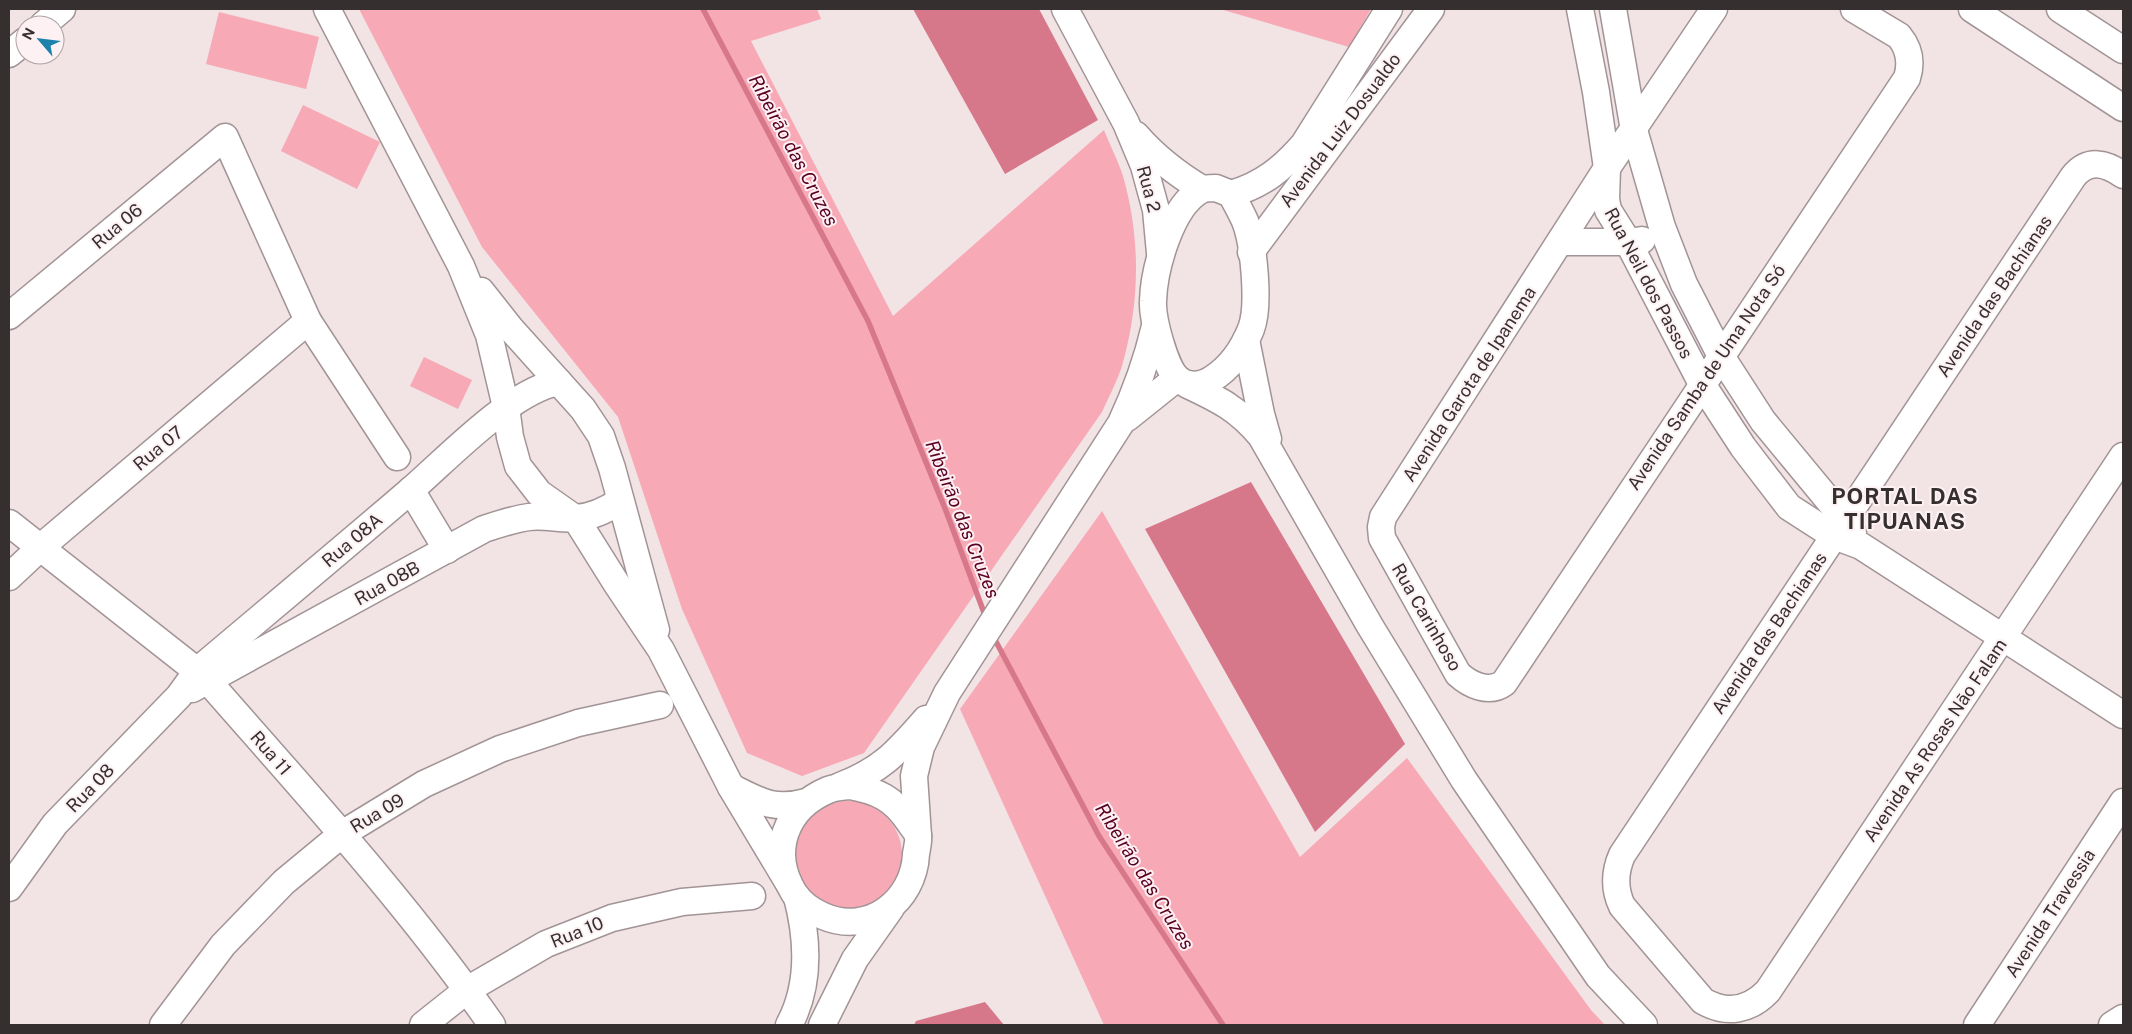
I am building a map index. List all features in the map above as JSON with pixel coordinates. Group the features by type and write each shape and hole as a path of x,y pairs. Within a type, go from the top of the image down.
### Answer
{"street":[{"path":"327,9 461,266 489,335 506,407 510,437 518,466 539,493 576,519 618,586 662,650 731,787 792,890 813,911 832,920 853,922 874,917 892,906"},
{"name":"Rua 2","path":"1065,9 1126,123 1144,166 1156,210 1161,256"},
{"name":"Avenida Luiz Dosualdo","path":"1232,194 1250,189 1270,176 1304,144 1389,9"},
{"name":"Avenida Luiz Dosualdo","path":"1251,252 1431,9"},
{"name":"Rua Neil dos Passos","path":"1580,9 1608,168 1606,199 1608,210 1628,242 1702,384 1742,447 1789,506 1839,527"},
{"name":"Rua Neil dos Passos","path":"1613,9 1634,130 1662,227 1684,284 1721,356 1763,421 1839,527 1860,546 2123,715"},
{"name":"Avenida Garota de Ipanema","path":"1381,527 1385,513 1608,168 1714,9"},
{"name":"Avenida Samba de Uma Nota Só","path":"1492,688 1504,683 1907,78 1910,59 1906,46 1898,36 1854,9"},
{"path":"1972,9 2123,108"},
{"path":"2060,9 2123,50"},
{"name":"Rua 2","path":"1126,123 1147,147 1171,168 1202,189"},
{"name":"Rua 06","path":"9,316 226,136 308,321"},
{"name":"Avenida das Bachianas","path":"1734,1010 1718,1008 1703,1001 1627,914 1616,889 1616,872 1622,855 2073,177 2079,170 2092,164 2106,165 2123,175"},
{"path":"1121,423 1182,382 1203,385 1216,377 1238,354 1246,340 1256,310 1256,281 1246,222 1232,194 1216,188 1202,189 1184,205 1167,237 1161,256 1153,301 1155,326 1162,349 1182,382 1223,401 1246,419 1261,436 1370,626 1464,780 1598,976 1644,1025"},
{"path":"1561,242 1628,242 1653,237 1662,227"},
{"path":"461,266 510,330 583,409 601,436 612,468 662,650"},
{"path":"308,321 397,457"},
{"name":"Rua 07","path":"9,577 41,547 308,321"},
{"path":"731,787 769,805 792,806 806,802 829,789 871,772 897,752 947,693 1121,423 1136,392 1155,326"},
{"path":"1246,340 1260,414 1276,464"},
{"name":"Rua 08A","path":"202,676 506,407 533,392 559,382"},
{"name":"Avenida As Rosas Não Falam","path":"1734,1010 1756,1002 1768,991 2123,456"},
{"path":"411,490 447,550"},
{"path":"576,519 612,506 620,501"},
{"name":"Rua 08B","path":"202,676 447,550 484,529 506,521 529,517 552,516 576,519"},
{"name":"Rua 11","path":"9,523 202,676 342,834 467,990 492,1025"},
{"name":"Rua Carinhoso","path":"1381,527 1382,538 1458,674 1466,682 1492,688"},
{"name":"Rua 08","path":"9,888 55,824 179,696 202,676"},
{"path":"822,1025 855,959 892,906 903,895 911,881 916,866 918,836 914,776 921,747 947,693"},
{"name":"Rua 09","path":"163,1025 223,945 284,882 342,834 424,784 500,749 578,722 660,705"},
{"path":"829,789 850,786 871,790 884,796 905,815 918,836"},
{"path":"789,1025 802,987 807,952 804,922 783,866 782,848 786,831 794,815 806,802"},
{"name":"Avenida Travessia","path":"1977,1025 2123,802"},
{"name":"Rua 10","path":"423,1025 467,990 546,944 612,918 682,902 752,896"},
{"path":"2112,1025 2123,1018"}],"shaded area":[{"path":"359,9 817,9 821,19 751,41 893,316 1104,130 1123,176 1133,223 1135,247 1135,295 1128,342 1120,372 1102,412 864,753 802,776 747,753 682,609 618,417 482,247"},
{"path":"913,9 1039,9 1098,120 1005,174"},
{"path":"1220,9 1371,9 1349,47"},
{"path":"219,12 319,37 306,89 206,64"},
{"path":"303,105 380,142 357,189 281,151"},
{"path":"424,357 472,380 458,409 410,386"},
{"path":"1251,482 1405,744 1315,832 1145,529"},
{"path":"1102,511 1300,857 1407,758 1591,1010 1605,1025 1104,1025 960,709"},
{"path":"848,801 869,805 886,817 898,834 902,855 898,876 886,893 869,905 848,909 827,905 810,893 798,876 794,855 798,834 810,817 827,805"},
{"path":"985,1002 1004,1025 914,1025 916,1021"}],"waterway":[{"name":"Ribeirão das Cruzes","path":"703,9 868,321 946,511 986,618"},
{"name":"Ribeirão das Cruzes","path":"993,636 1099,836 1223,1025"}],"district":[{"name":"PORTAL DAS TIPUANAS","path":"1905,508"}]}
